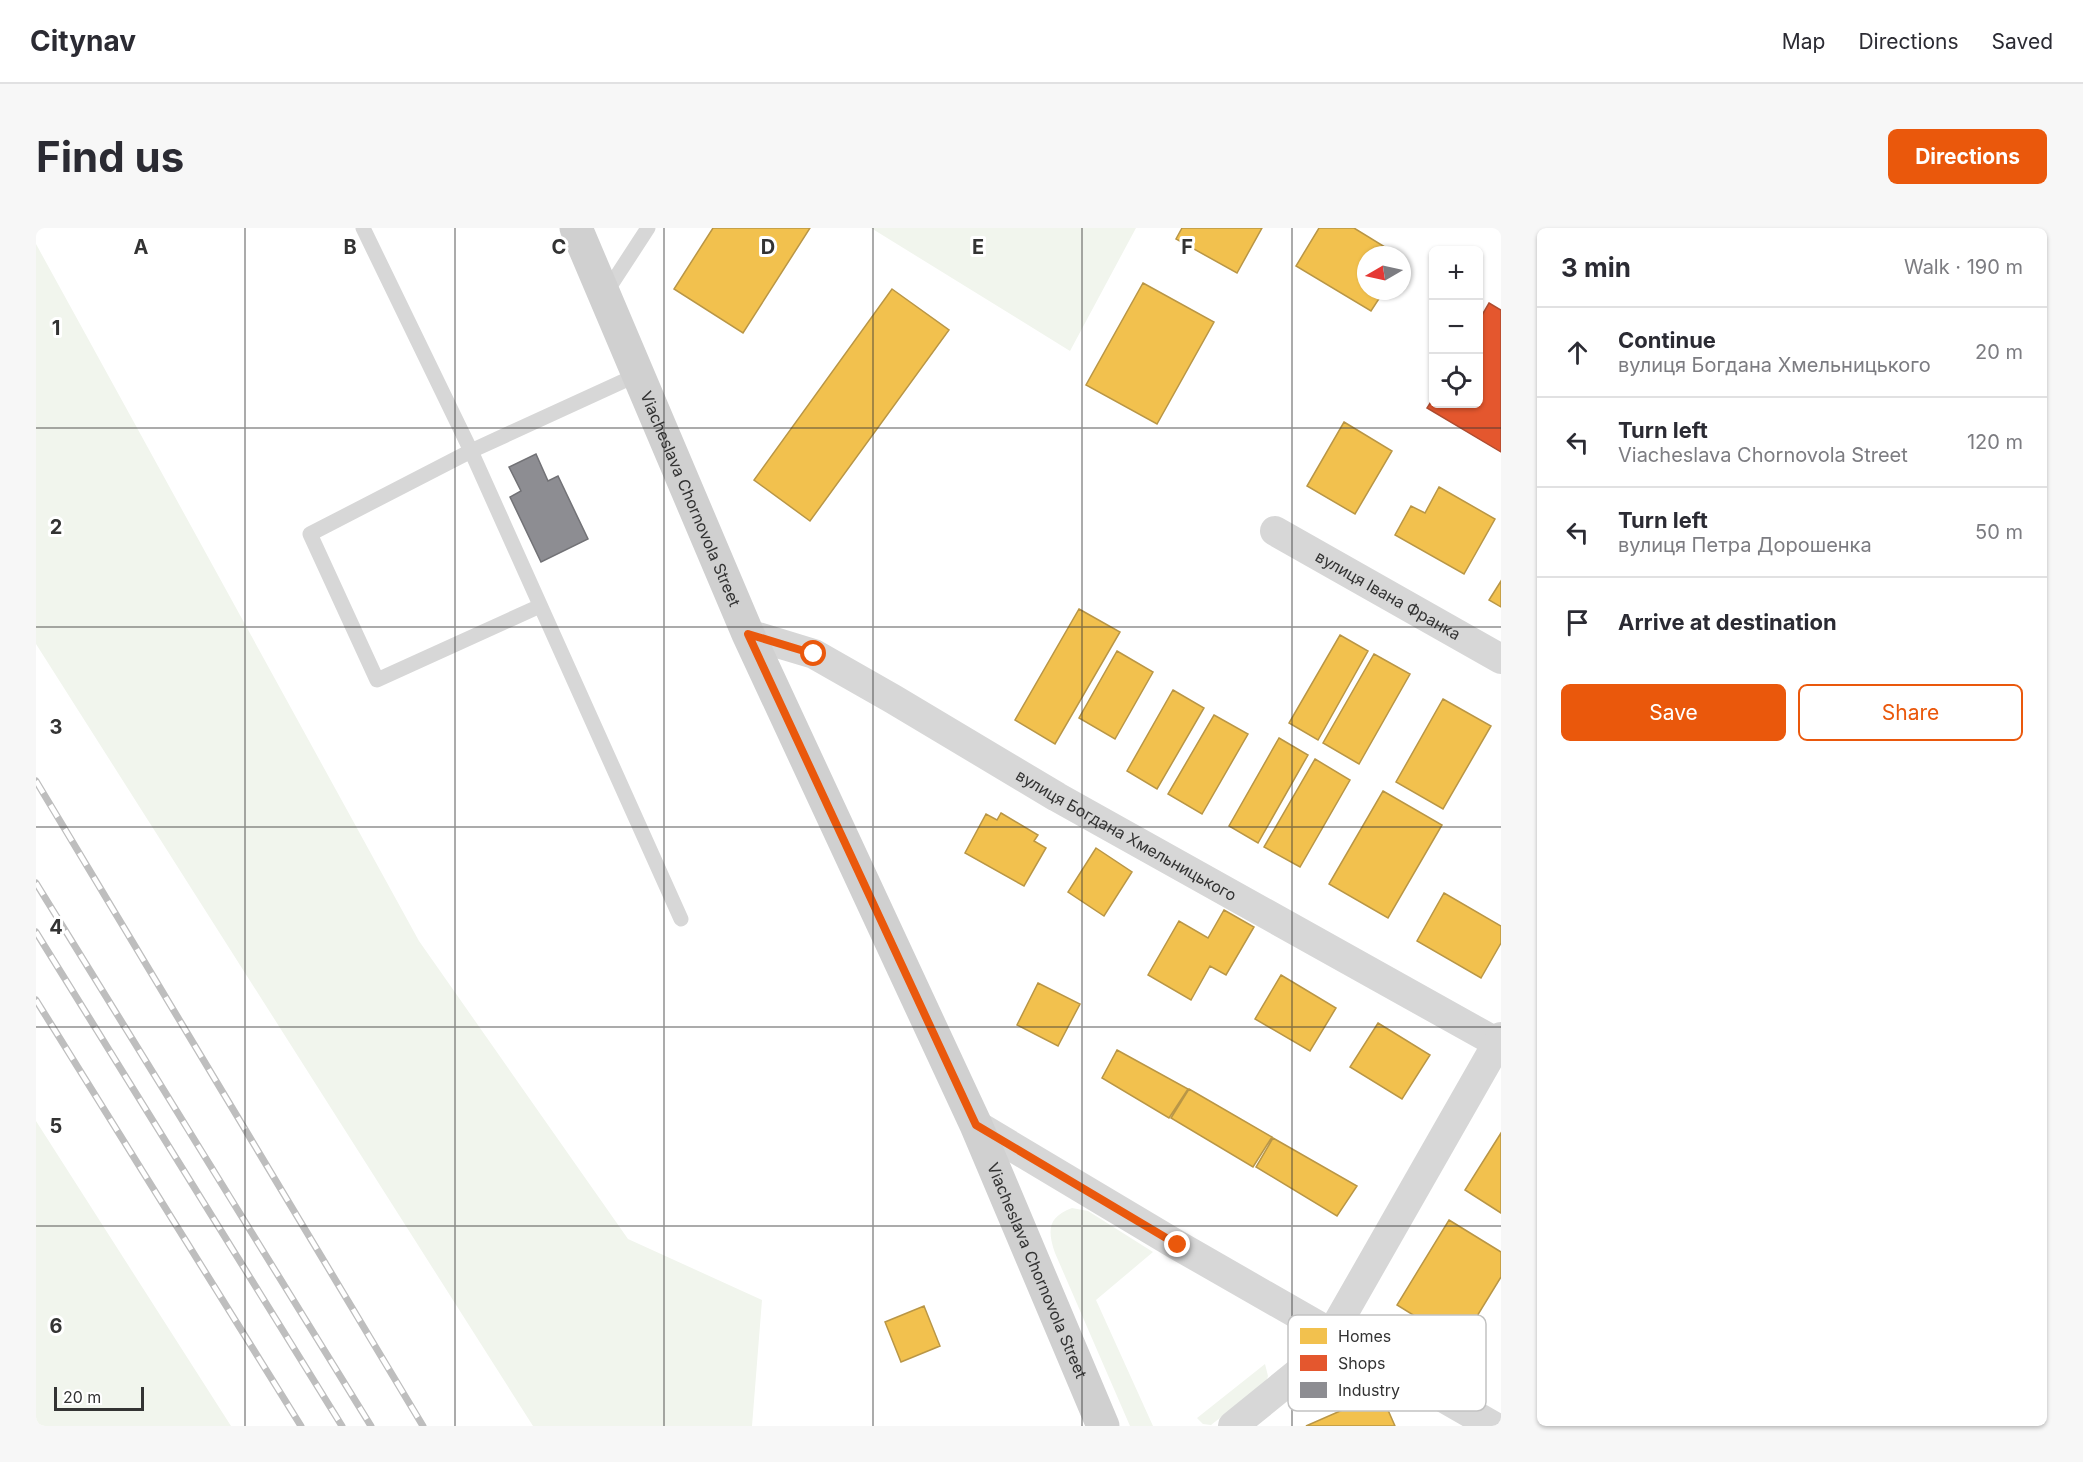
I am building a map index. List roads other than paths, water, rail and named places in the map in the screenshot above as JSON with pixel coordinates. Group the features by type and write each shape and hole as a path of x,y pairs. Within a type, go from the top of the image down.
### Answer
{"street":[{"name":"Viacheslava Chornovola Street","path":"576,228 748,634 976,1125 1103,1426"},
{"name":"вулиця Івана Франка","path":"1275,531 1501,659"},
{"name":"вулиця Богдана Хмельницького","path":"748,634 814,654 1057,797 1500,1042"},
{"path":"1342,1315 1500,1042"},
{"path":"976,1125 1300,1315"},
{"path":"1233,1426 1288,1382"},
{"path":"1467,1411 1493,1426"}],"lane":[{"path":"363,228 471,451 681,919"},
{"path":"605,294 648,228"},
{"path":"540,606 377,680 310,534 471,451 639,374"}],"railway":[{"path":"36,781 423,1426"},
{"path":"36,883 371,1426"},
{"path":"36,932 342,1426"},
{"path":"36,1000 301,1426"}]}
